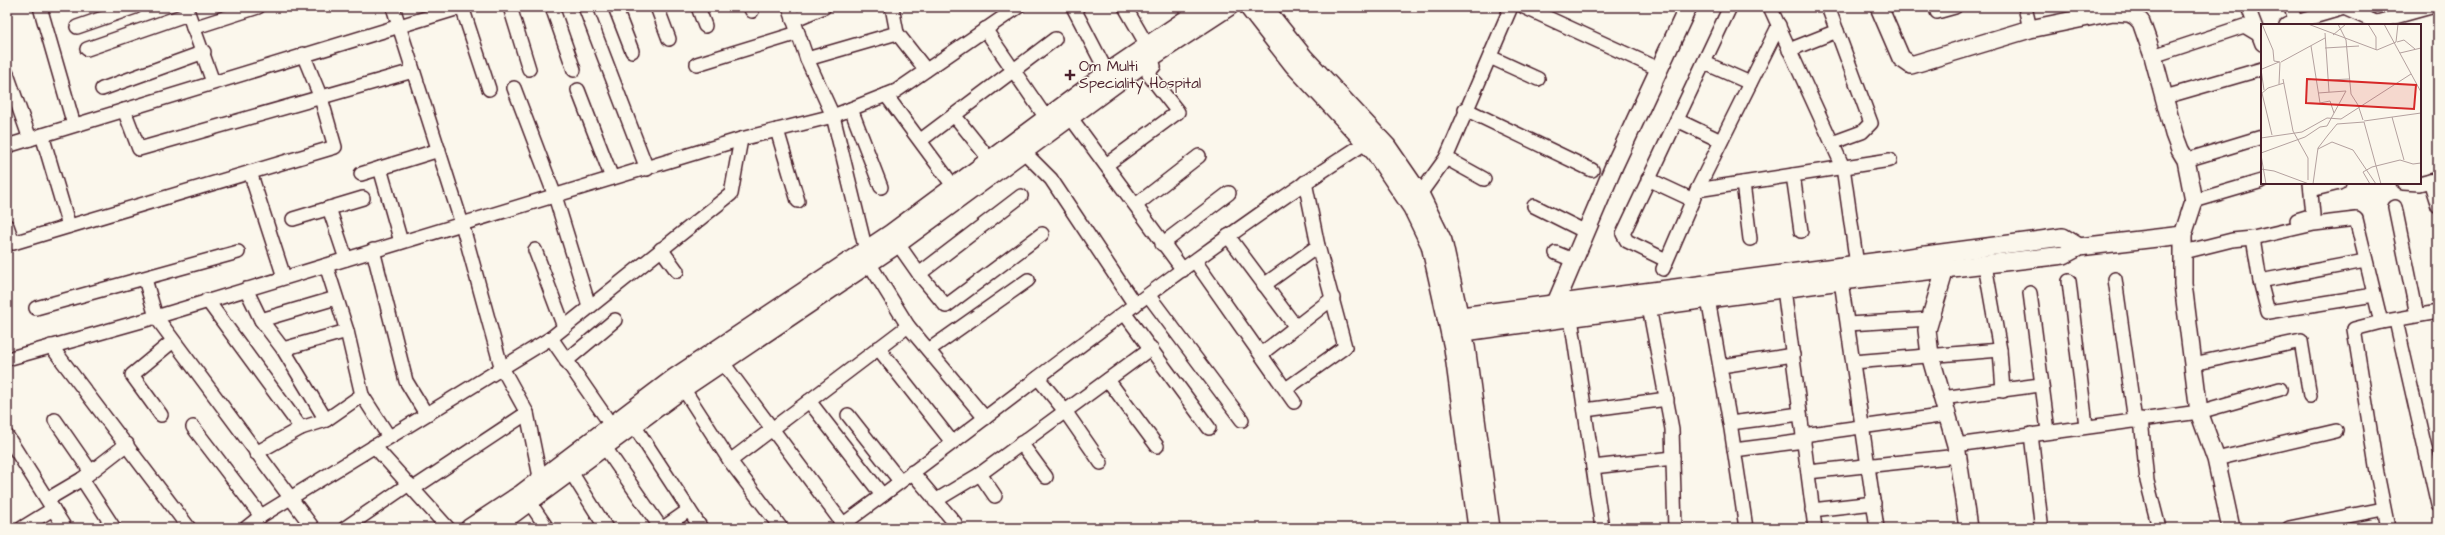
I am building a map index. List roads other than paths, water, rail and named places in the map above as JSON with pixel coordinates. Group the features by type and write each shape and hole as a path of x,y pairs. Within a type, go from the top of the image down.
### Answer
{"street":[{"path":"40,7 74,125"},
{"path":"77,27 135,7"},
{"path":"193,28 258,7"},
{"path":"393,7 400,25 462,224 501,366 527,413 542,485"},
{"path":"7,146 303,54 462,7 489,89"},
{"path":"510,7 529,69"},
{"path":"552,7 574,70"},
{"path":"585,7 647,169"},
{"path":"615,7 632,51"},
{"path":"657,7 669,39"},
{"path":"698,7 705,26"},
{"path":"789,7 807,59 833,116 868,256 908,326 930,349 985,418"},
{"path":"793,20 824,7"},
{"path":"892,7 897,33 926,70"},
{"path":"7,359 156,317 207,300 741,140 833,116 896,91 1018,7"},
{"path":"1073,7 1111,78"},
{"path":"1106,165 1178,112 1149,75 1149,71 1154,66 1150,53 1125,7"},
{"path":"1150,53 1204,7"},
{"path":"469,528 542,485 571,472 604,446 614,430 633,424 679,383 723,363 868,256 990,160 1050,124 1111,78 1150,53 1229,7"},
{"path":"1248,7 1294,66 1372,139 1383,164 1412,208 1430,246 1454,325 1491,528"},
{"path":"1264,7 1372,139 1420,194 1443,241 1477,528"},
{"path":"1420,194 1446,158 1465,109 1512,7"},
{"path":"1524,7 1659,69"},
{"path":"1550,320 1554,304 1573,260 1688,7"},
{"path":"1730,7 1705,63 1648,179 1623,234 1627,241 1665,264 1695,195 1779,25"},
{"path":"1770,7 1843,167 1858,272"},
{"path":"1828,7 1871,123 1862,132 1832,143"},
{"path":"1879,7 1902,58 1911,65 2030,29 2122,11 2136,16 2141,22 2153,56 2180,150 2186,160 2194,202 2183,235 2183,284 2199,412 2216,459 2231,528"},
{"path":"1937,12 1955,7"},
{"path":"2025,7 2030,29"},
{"path":"2248,7 2261,38"},
{"path":"2291,7 2291,23 2344,8 2356,11 2380,24 2431,7"},
{"path":"87,49 187,10 204,52 213,82"},
{"path":"2153,56 2244,26 2261,38"},
{"path":"985,29 1050,124"},
{"path":"1789,50 1837,31"},
{"path":"697,64 798,33"},
{"path":"807,59 897,33"},
{"path":"921,140 1055,39"},
{"path":"102,89 204,52"},
{"path":"7,226 12,243 335,147 321,98 303,54"},
{"path":"1490,57 1538,79"},
{"path":"1705,63 1750,83"},
{"path":"2165,97 2261,69"},
{"path":"124,110 139,149 414,71"},
{"path":"7,74 36,137 69,226"},
{"path":"494,528 530,503 542,485 679,383 868,256 898,244 1024,152 1050,124 1071,118 1111,78"},
{"path":"514,88 555,196 589,306"},
{"path":"578,90 612,178"},
{"path":"886,95 921,140 954,187"},
{"path":"851,108 881,187"},
{"path":"1465,109 1592,170"},
{"path":"954,115 990,160"},
{"path":"1071,118 1136,205 1162,244 1183,270"},
{"path":"1677,120 1721,141"},
{"path":"777,130 798,201"},
{"path":"2186,160 2261,136"},
{"path":"723,363 772,430 847,525 900,481 1228,236 1305,182 1372,139"},
{"path":"246,528 261,516 501,366 551,338 589,306 731,194 741,140"},
{"path":"361,174 439,150"},
{"path":"1024,152 1051,179 1135,305"},
{"path":"1136,205 1199,156"},
{"path":"1446,158 1484,179"},
{"path":"1648,179 1695,195 1743,183 1890,160"},
{"path":"380,168 401,242"},
{"path":"250,172 284,277"},
{"path":"1793,175 1802,231"},
{"path":"2194,202 2261,181"},
{"path":"1286,389 1345,347 1318,246 1305,182"},
{"path":"2426,182 2438,206"},
{"path":"1743,183 1750,238"},
{"path":"2314,220 2310,187 2332,184"},
{"path":"1162,244 1229,193"},
{"path":"919,274 1021,196"},
{"path":"292,220 363,198"},
{"path":"1534,206 1586,232"},
{"path":"2395,207 2417,315"},
{"path":"329,208 346,259"},
{"path":"2184,252 2232,240 2259,230 2314,220 2356,219 2381,322"},
{"path":"2232,240 2253,238 2314,220"},
{"path":"898,244 919,274 946,306 1042,234"},
{"path":"1454,325 1570,318 1841,281 1858,272 1945,269 2064,255 2079,247 2183,235"},
{"path":"1228,236 1296,327"},
{"path":"1454,325 1554,304 1858,272 2063,237 2079,247"},
{"path":"2253,238 2260,281 2268,312 2374,295"},
{"path":"1264,285 1318,246"},
{"path":"662,249 677,271"},
{"path":"374,250 406,381 426,414"},
{"path":"535,250 564,327"},
{"path":"36,308 238,252"},
{"path":"1556,253 1573,260"},
{"path":"1195,261 1294,402"},
{"path":"2260,281 2365,261"},
{"path":"1985,264 2000,350 2003,391"},
{"path":"326,265 347,331 362,394 389,437"},
{"path":"1945,269 1927,330 1930,355 1957,451 1968,528"},
{"path":"145,279 156,317 313,528"},
{"path":"2115,279 2147,481 2159,528"},
{"path":"930,349 1028,280"},
{"path":"1841,281 1877,528"},
{"path":"2069,281 2086,426"},
{"path":"246,289 261,320 283,349 326,420"},
{"path":"1784,289 1815,528"},
{"path":"2030,292 2040,385 2048,431"},
{"path":"1149,296 1242,420"},
{"path":"261,320 336,298"},
{"path":"1261,354 1333,298"},
{"path":"1708,299 1730,423 1746,528"},
{"path":"207,300 301,428"},
{"path":"1648,307 1672,429 1675,528"},
{"path":"2388,528 2383,509 2354,329 2381,322 2396,321 2417,315 2438,312"},
{"path":"1124,314 1151,348 1209,428"},
{"path":"1570,318 1602,528"},
{"path":"1848,324 1930,318"},
{"path":"566,361 615,320"},
{"path":"2396,321 2438,505"},
{"path":"730,461 908,326"},
{"path":"283,349 347,331"},
{"path":"551,338 614,430"},
{"path":"161,415 132,375 173,341"},
{"path":"2193,364 2301,341 2310,396"},
{"path":"51,346 127,444 189,528"},
{"path":"878,348 952,442"},
{"path":"935,501 980,474 1151,348"},
{"path":"1853,362 2000,350"},
{"path":"1720,366 1793,355"},
{"path":"1038,378 1065,411 1101,463"},
{"path":"1108,380 1158,446"},
{"path":"679,383 730,461 781,528"},
{"path":"1942,398 2040,385"},
{"path":"1808,472 1868,466 1957,451 2048,431 2199,412 2280,389"},
{"path":"256,453 301,428 326,420 362,394"},
{"path":"1585,410 1667,399"},
{"path":"809,401 882,495"},
{"path":"345,528 527,413"},
{"path":"1730,423 1800,414"},
{"path":"848,415 900,481"},
{"path":"1734,450 1863,427 1947,415"},
{"path":"55,420 87,475 114,528"},
{"path":"633,424 701,528"},
{"path":"193,427 261,516"},
{"path":"2216,459 2336,431"},
{"path":"2031,434 2041,522"},
{"path":"7,436 65,528"},
{"path":"1021,443 1046,477"},
{"path":"22,528 50,504 127,444"},
{"path":"374,446 412,486 448,528"},
{"path":"604,446 662,528 689,510"},
{"path":"1593,467 1673,458"},
{"path":"571,472 606,528"},
{"path":"912,472 935,501 955,522 956,528"},
{"path":"980,474 995,496"},
{"path":"530,503 546,528"},
{"path":"1812,510 1874,503"},
{"path":"2289,528 2383,509"}],"place":[{"name":"Om Multi Speciality Hospital","path":"1070,75"}]}
